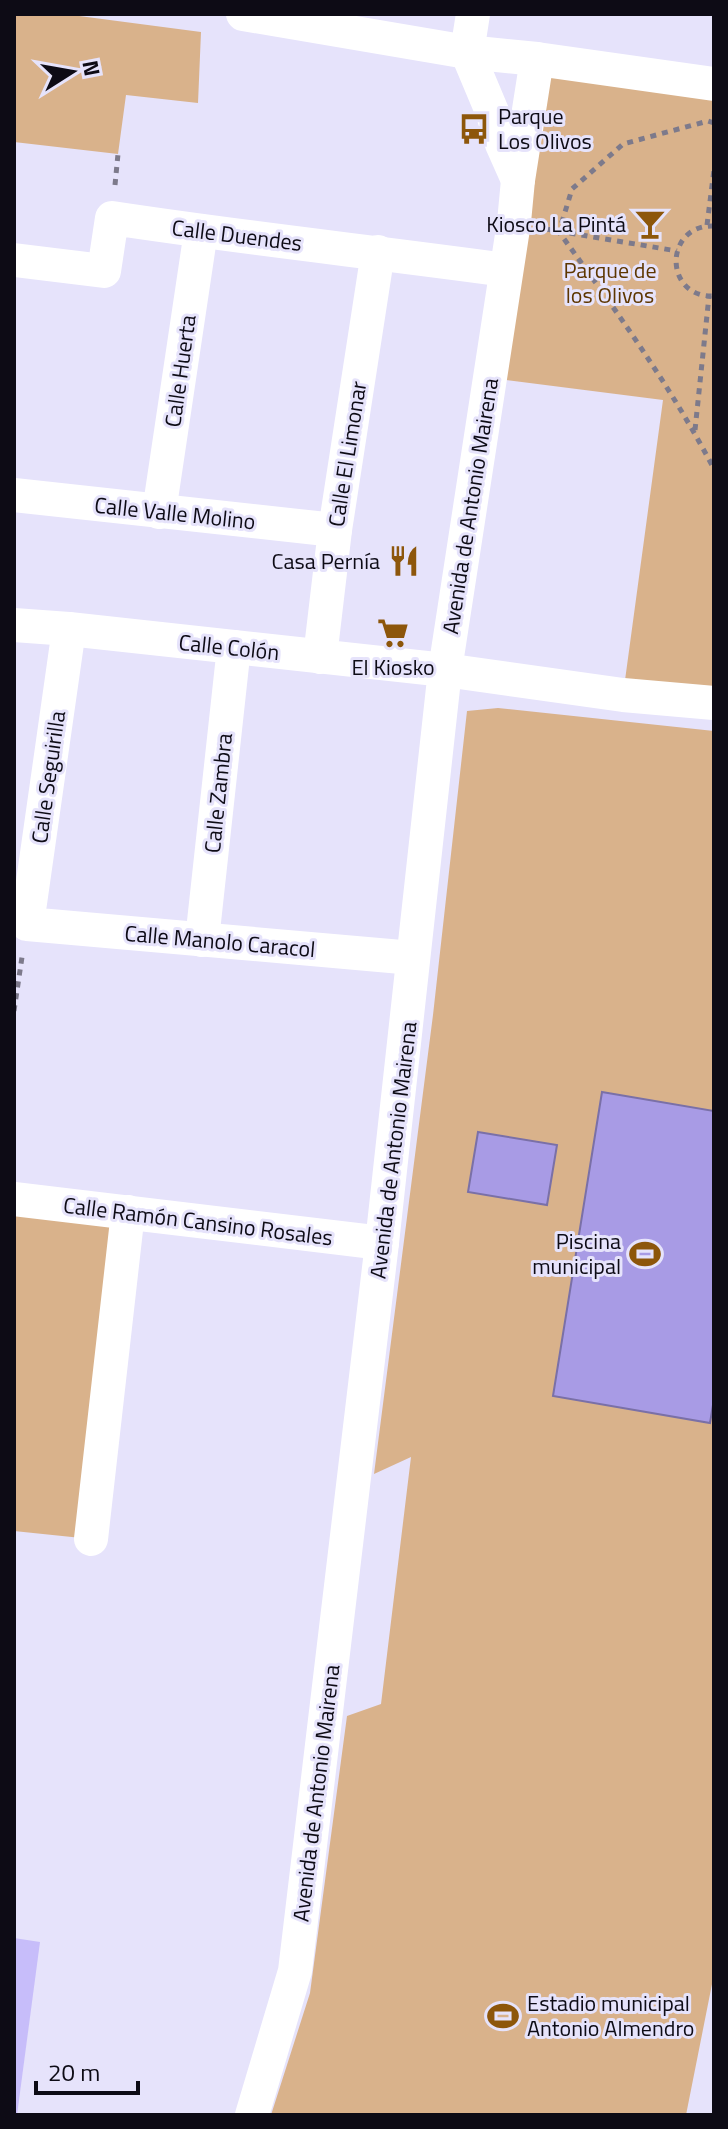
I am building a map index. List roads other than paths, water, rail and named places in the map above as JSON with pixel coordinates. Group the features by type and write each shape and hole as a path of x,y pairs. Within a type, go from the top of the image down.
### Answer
{"street":[{"path":"243,14 467,52 714,84"},
{"path":"467,52 473,14"},
{"name":"Avenida de Antonio Mairena","path":"467,52 518,180"},
{"name":"Avenida de Antonio Mairena","path":"252,2115 295,1971 382,1243 445,670 537,59"},
{"name":"Calle Duendes","path":"14,260 104,271 112,218 506,270"},
{"name":"Calle Huerta","path":"159,512 201,231"},
{"name":"Calle El Limonar","path":"320,657 335,530 378,252"},
{"name":"Calle Valle Molino","path":"14,495 335,530"},
{"name":"Calle Colón","path":"14,625 445,670 623,695 714,703"},
{"name":"Calle Seguirilla","path":"27,924 69,629"},
{"name":"Calle Zambra","path":"202,940 234,647"},
{"name":"Calle Manolo Caracol","path":"27,924 413,958"},
{"name":"Calle Ramón Cansino Rosales","path":"14,1199 382,1243"},
{"path":"91,1539 128,1212"}],"place":[{"name":"Parque Los Olivos","path":"474,129"},
{"name":"Kiosco La Pintá","path":"650,224"},
{"name":"Casa Pernía","path":"404,561"},
{"name":"El Kiosko","path":"393,633"},
{"name":"Piscina municipal","path":"645,1254"},
{"name":"Estadio municipal Antonio Almendro","path":"503,2016"}],"park label":[{"name":"Parque de los Olivos","path":"610,282"}]}
